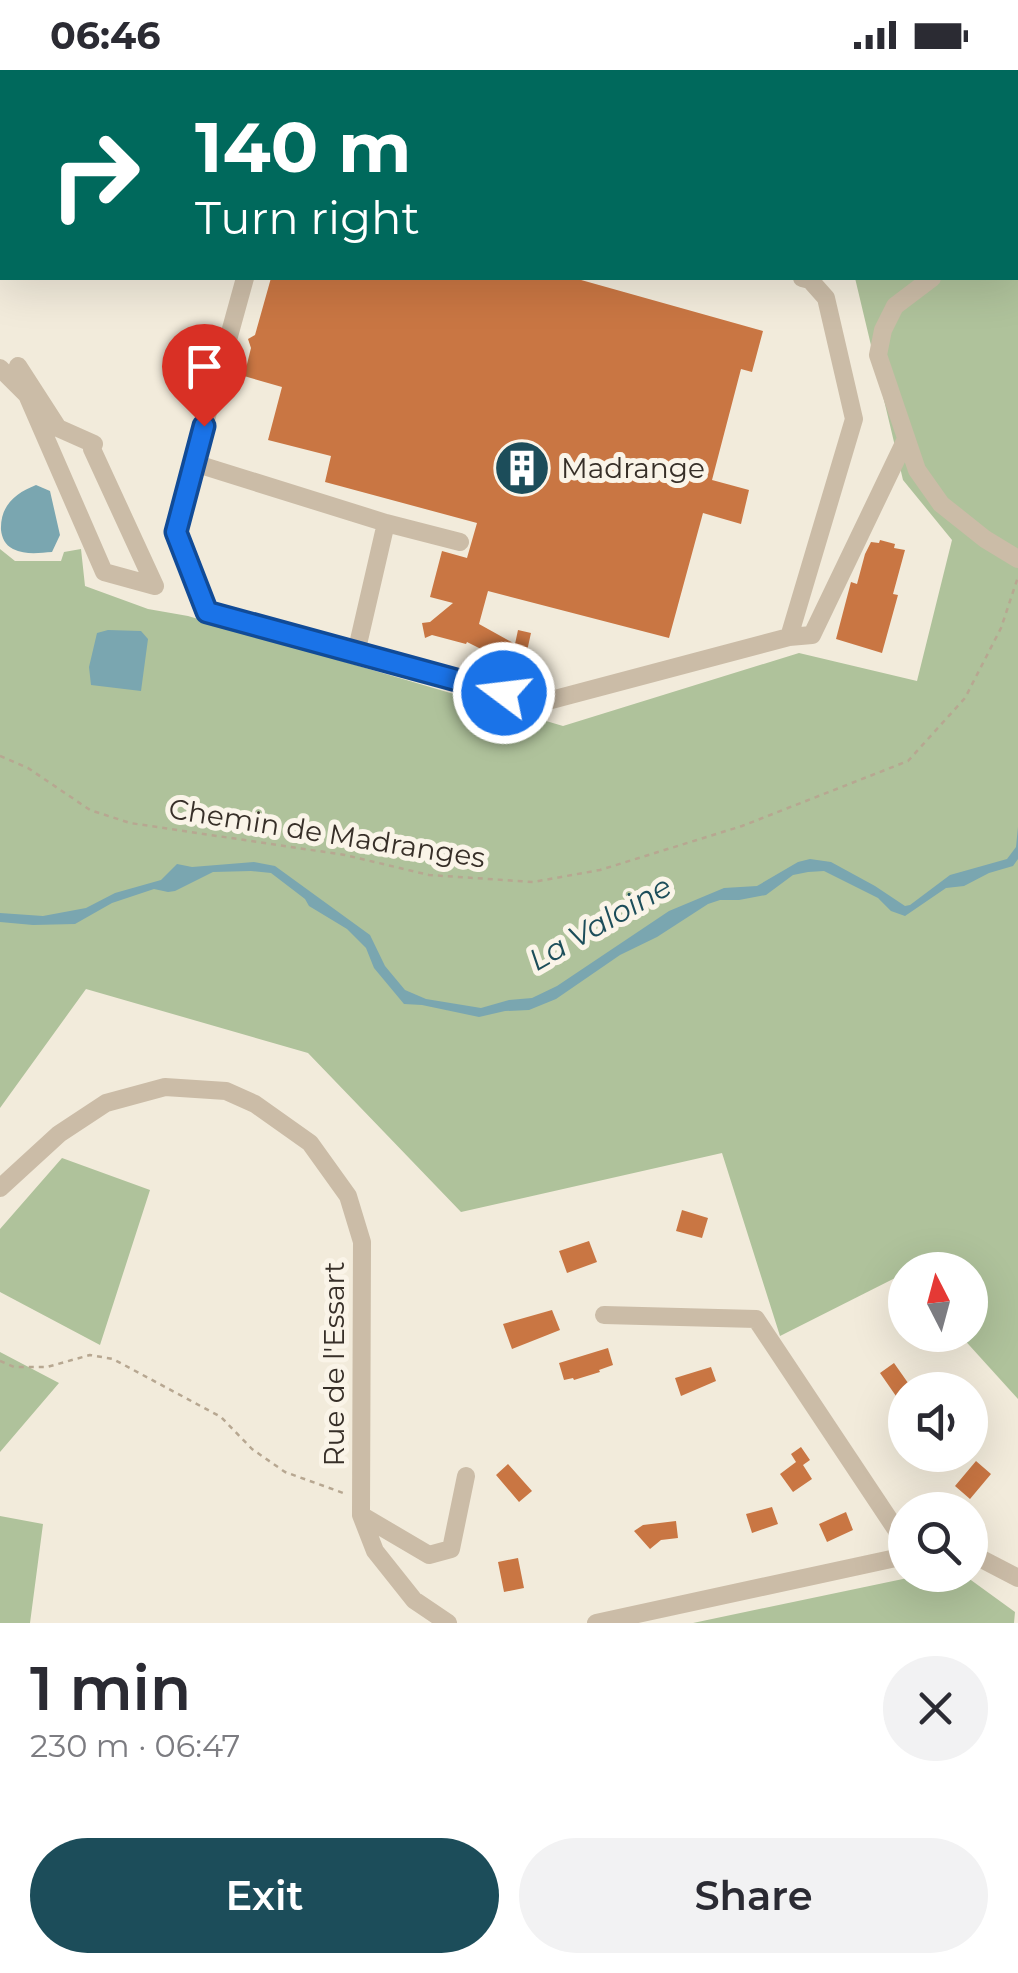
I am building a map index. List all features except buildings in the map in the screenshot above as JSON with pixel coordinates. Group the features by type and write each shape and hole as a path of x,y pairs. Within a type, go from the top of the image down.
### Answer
{"street":[{"path":"244,280 176,532 207,612 540,703 789,637 812,635 906,439"},
{"path":"789,637 854,418 826,298 810,280"},
{"path":"929,280 895,306 883,330 878,355 917,470 941,504 1018,559"},
{"path":"9,367 58,428 94,444 92,450 155,586 104,572 27,396 9,367"},
{"path":"194,464 460,542"},
{"path":"356,653 386,523"},
{"name":"Rue de l'Essart","path":"0,1188 59,1134 106,1102 165,1087 226,1091 255,1104 310,1143 348,1196 362,1242 361,1507 375,1550 414,1600 448,1623"},
{"path":"604,1314 756,1319 888,1517"},
{"path":"361,1507 429,1555 451,1549 466,1476"},
{"path":"596,1623 888,1560"},
{"path":"988,1562 1018,1578"}],"path":[{"name":"Chemin de Madranges","path":"0,756 28,768 90,810 130,823 345,855 429,875 534,882 600,870 742,826 908,761 965,698 1001,628 1018,580"},
{"path":"0,1361 14,1367 47,1366 90,1356 112,1359 220,1417 252,1449 285,1472 361,1507"}],"green space":[{"path":"855,280 1018,280 1018,1399 975,1352 988,1352 988,1252 888,1252 888,1282 780,1336 722,1153 461,1212 308,1053 86,989 0,1108 0,549 15,561 61,561 64,552 81,549 85,586 148,609 188,616 563,726 799,653 917,681 952,540 903,480"},
{"path":"62,1158 150,1190 100,1345 0,1292 0,1229"},
{"path":"0,1352 59,1383 0,1452"},
{"path":"0,1516 43,1524 30,1623 0,1623"},
{"path":"888,1582 888,1592 987,1592 1015,1612 1014,1623 693,1623"}],"water":[{"path":"36,485 50,491 60,535 52,552 18,551 6,543 1,533 6,507"},
{"path":"141,631 148,639 141,691 91,685 89,667 97,633"},
{"path":"1018,827 1018,859 1013,866 964,886 946,888 905,916 824,871 793,875 766,895 708,904 620,955 556,999 529,1010 479,1017 404,1004 374,968 366,948 347,929 309,906 271,873 213,872 175,891 154,889 112,903 75,924 0,922 0,913 43,916 86,908 115,893 161,880 177,864 192,867 254,862 275,866 370,935 385,966 405,990 426,999 481,1008 532,998 557,986 669,911 724,888 757,886 810,859 831,862 905,906 910,905 950,875 1007,859 1016,847"}],"place":[{"name":"Madrange","path":"522,468"}],"route":[{"path":"204,426 176,532 207,612 504,693"}],"water label":[{"name":"La Valoine","path":"600,923"}]}
